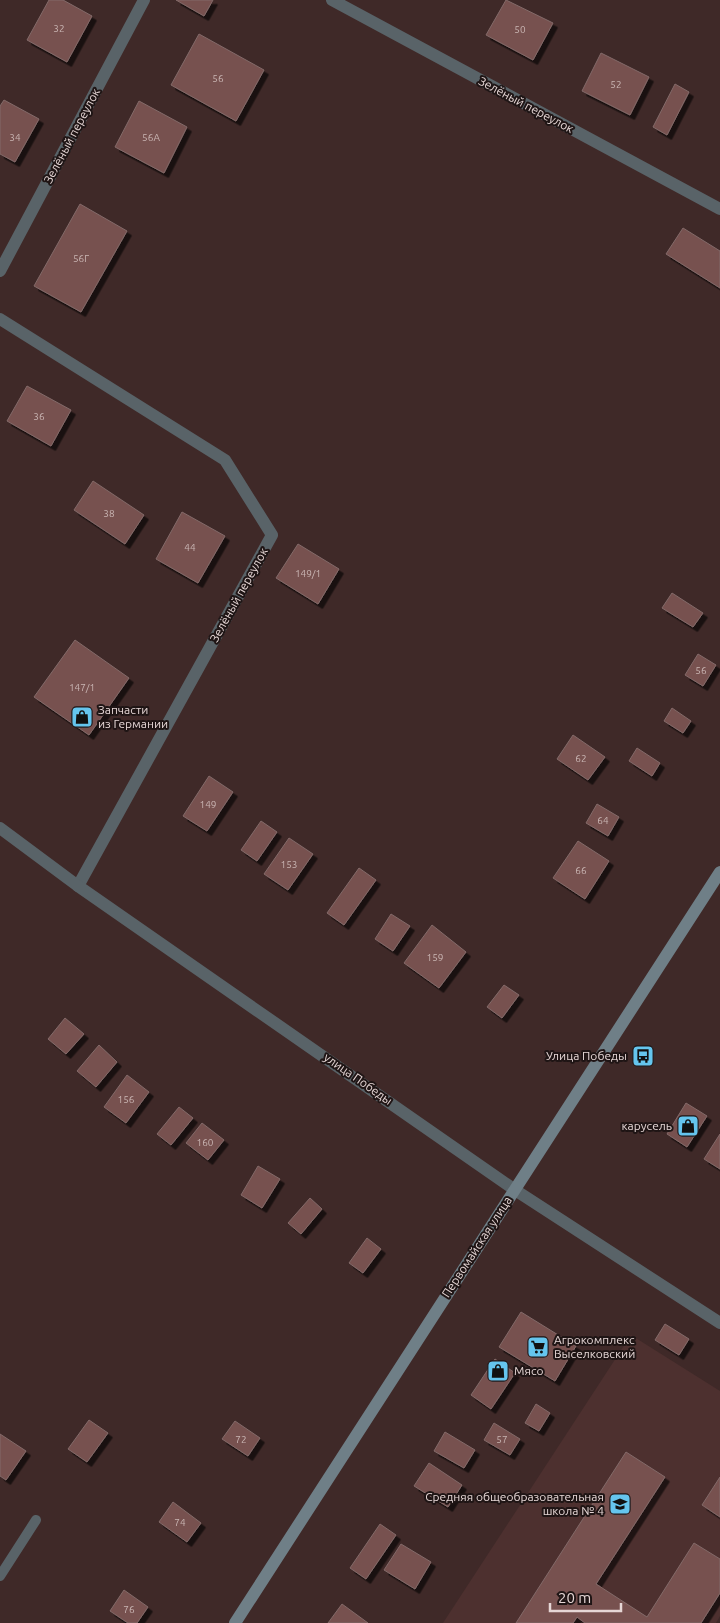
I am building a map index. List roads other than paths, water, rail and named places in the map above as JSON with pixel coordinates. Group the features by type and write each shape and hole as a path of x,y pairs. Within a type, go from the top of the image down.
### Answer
{"main road":[{"name":"Первомайская улица","path":"235,1623 720,872"}],"street":[{"name":"Зелёный переулок","path":"0,272 144,0"},
{"name":"Зелёный переулок","path":"332,0 720,209"},
{"name":"Зелёный переулок","path":"0,319 225,460 272,535 78,886"},
{"name":"улица Победы","path":"0,828 78,886 515,1190 720,1323"}],"lane":[{"path":"0,1576 36,1520"}],"place":[{"name":"Запчасти из Германии","path":"82,717"},
{"name":"Улица Победы","path":"643,1056"},
{"name":"карусель","path":"688,1126"},
{"name":"Агрокомплекс Выселковский","path":"538,1347"},
{"name":"Мясо","path":"498,1371"},
{"name":"Средняя общеобразовательная школа № 4","path":"620,1504"}]}
